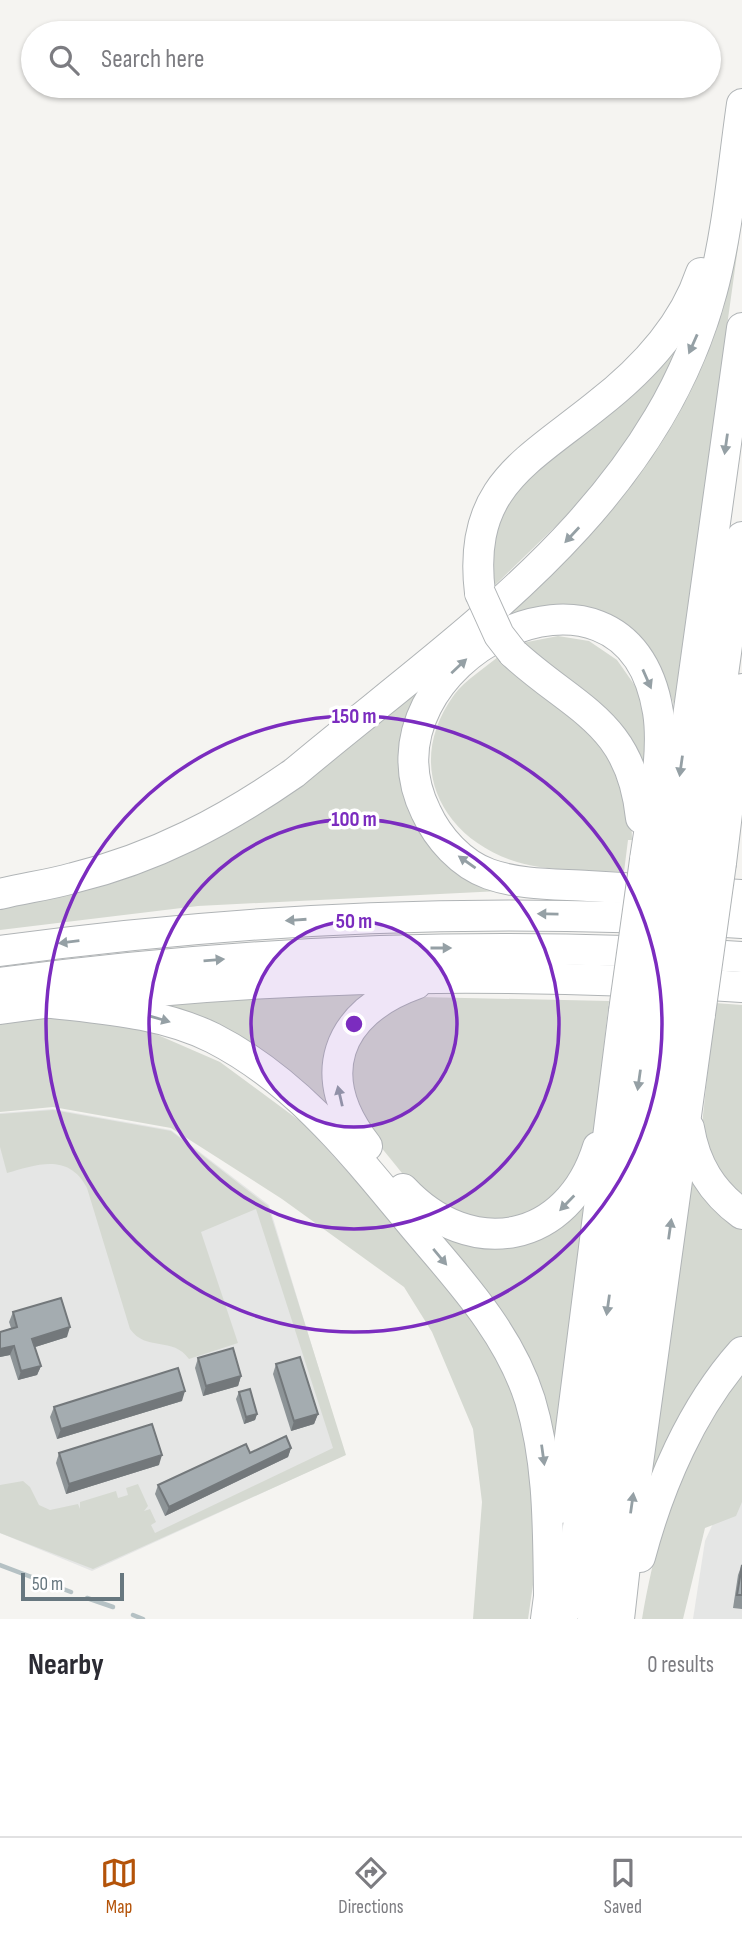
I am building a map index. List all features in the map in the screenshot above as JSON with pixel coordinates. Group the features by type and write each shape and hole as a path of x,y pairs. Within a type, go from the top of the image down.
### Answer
{"highway":[{"path":"0,894 73,878 133,860 224,819 294,773 542,567 595,511 638,451 668,400 712,293 742,104"},
{"path":"683,861 637,785 626,757 601,724 513,653 499,635 480,593 479,546 494,498 515,469 596,407 662,343 694,295 730,183"},
{"path":"565,1619 662,1013 683,861 742,328"},
{"path":"593,1619 662,1013 683,861 742,537"},
{"path":"683,861 658,751 658,711 644,670 622,642 596,626 581,621 533,621 490,640 440,685 431,698 418,731 415,770 421,804 429,819 461,858 489,875 531,883 742,895"},
{"path":"683,861 738,754 742,689"},
{"path":"0,951 160,932 326,918 445,914 616,916 742,912"},
{"path":"616,916 742,923"},
{"path":"0,984 250,957 400,948 583,949 742,957"},
{"path":"439,978 393,993 362,1014 343,1041 337,1077 343,1110 352,1128 397,1183 433,1216 468,1232 494,1234 523,1230 553,1216 574,1196 592,1165 613,1097 662,1013"},
{"path":"0,1009 273,983 439,978 611,980 742,987"},
{"path":"44,1003 133,1012 205,1035 276,1077 343,1141 487,1315 520,1374 541,1445 547,1487 548,1606"},
{"path":"662,1013 687,1108 691,1135 703,1173 725,1201 742,1214"},
{"path":"548,1606 613,1097"},
{"path":"619,1619 687,1108"},
{"path":"627,1619 648,1527 660,1494 707,1401 742,1352"}],"shaded area":[{"path":"736,239 739,240 674,705 660,665 638,639 557,607 525,612 502,620 581,537"},
{"path":"680,347 643,421 596,487 489,591 485,567 506,489 658,356"},
{"path":"558,636 589,641 617,660 638,690 649,731 645,788 522,643"},
{"path":"499,656 599,737 631,807 632,840 628,840 624,872 557,869 517,862 490,851 450,817 438,795 432,772 432,747 439,721 454,695 469,679"},
{"path":"435,670 417,697 404,730 403,774 414,810 519,890 198,906 0,930 0,907 142,871"},
{"path":"379,994 361,1008 337,1104 408,1203 498,1240 594,1176 553,1466 529,1381 350,1141 135,1002"},
{"path":"420,997 609,1001 593,1142 588,1161 534,1216 482,1225 423,1199 355,1115 347,1068 365,1025"},
{"path":"715,1003 742,1005 742,1201 713,1168 701,1134"},
{"path":"43,1016 128,1022 220,1062 304,1124 455,1290 497,1351 521,1408 535,1475 535,1571 528,1619 473,1619 482,1502 473,1429 432,1332 404,1287 282,1199 171,1128 53,1107 0,1112 0,1021"},
{"path":"53,1109 171,1130 269,1205 345,1455 92,1571 0,1533 0,1113"},
{"path":"53,1110 171,1131 268,1206 346,1455 93,1569 0,1533 0,1485 23,1481 30,1487 39,1505 50,1510 78,1504 80,1509 80,1502 116,1491 118,1498 128,1495 126,1488 138,1484 148,1506 144,1511 150,1509 156,1522 151,1525 155,1533 333,1448 256,1209 201,1232 238,1343 189,1359 175,1348 144,1340 130,1329 87,1188 80,1177 62,1165 52,1164 7,1173 0,1147 0,1114"},
{"path":"688,1165 742,1225 742,1341 648,1505"},
{"path":"742,1375 742,1502 736,1516 705,1528 683,1619 642,1619 655,1555 676,1490 704,1429"},
{"path":"742,1460 742,1619 693,1619 705,1541"}],"building":[{"path":"61,1298 70,1327 32,1339 41,1366 21,1371 14,1346 0,1349 0,1332 17,1327 13,1312"},
{"path":"233,1348 241,1376 206,1386 198,1358"},
{"path":"300,1357 318,1414 294,1421 276,1364"},
{"path":"178,1368 185,1391 61,1429 54,1407"},
{"path":"250,1389 257,1414 246,1417 239,1392"},
{"path":"152,1424 162,1455 69,1484 59,1453"},
{"path":"286,1436 291,1448 169,1507 158,1485 246,1444 250,1453"},
{"path":"742,1565 742,1595 737,1595"}],"waterway":[{"path":"0,1565 71,1592"},
{"path":"87,1598 113,1607"},
{"path":"133,1615 143,1619"}]}
